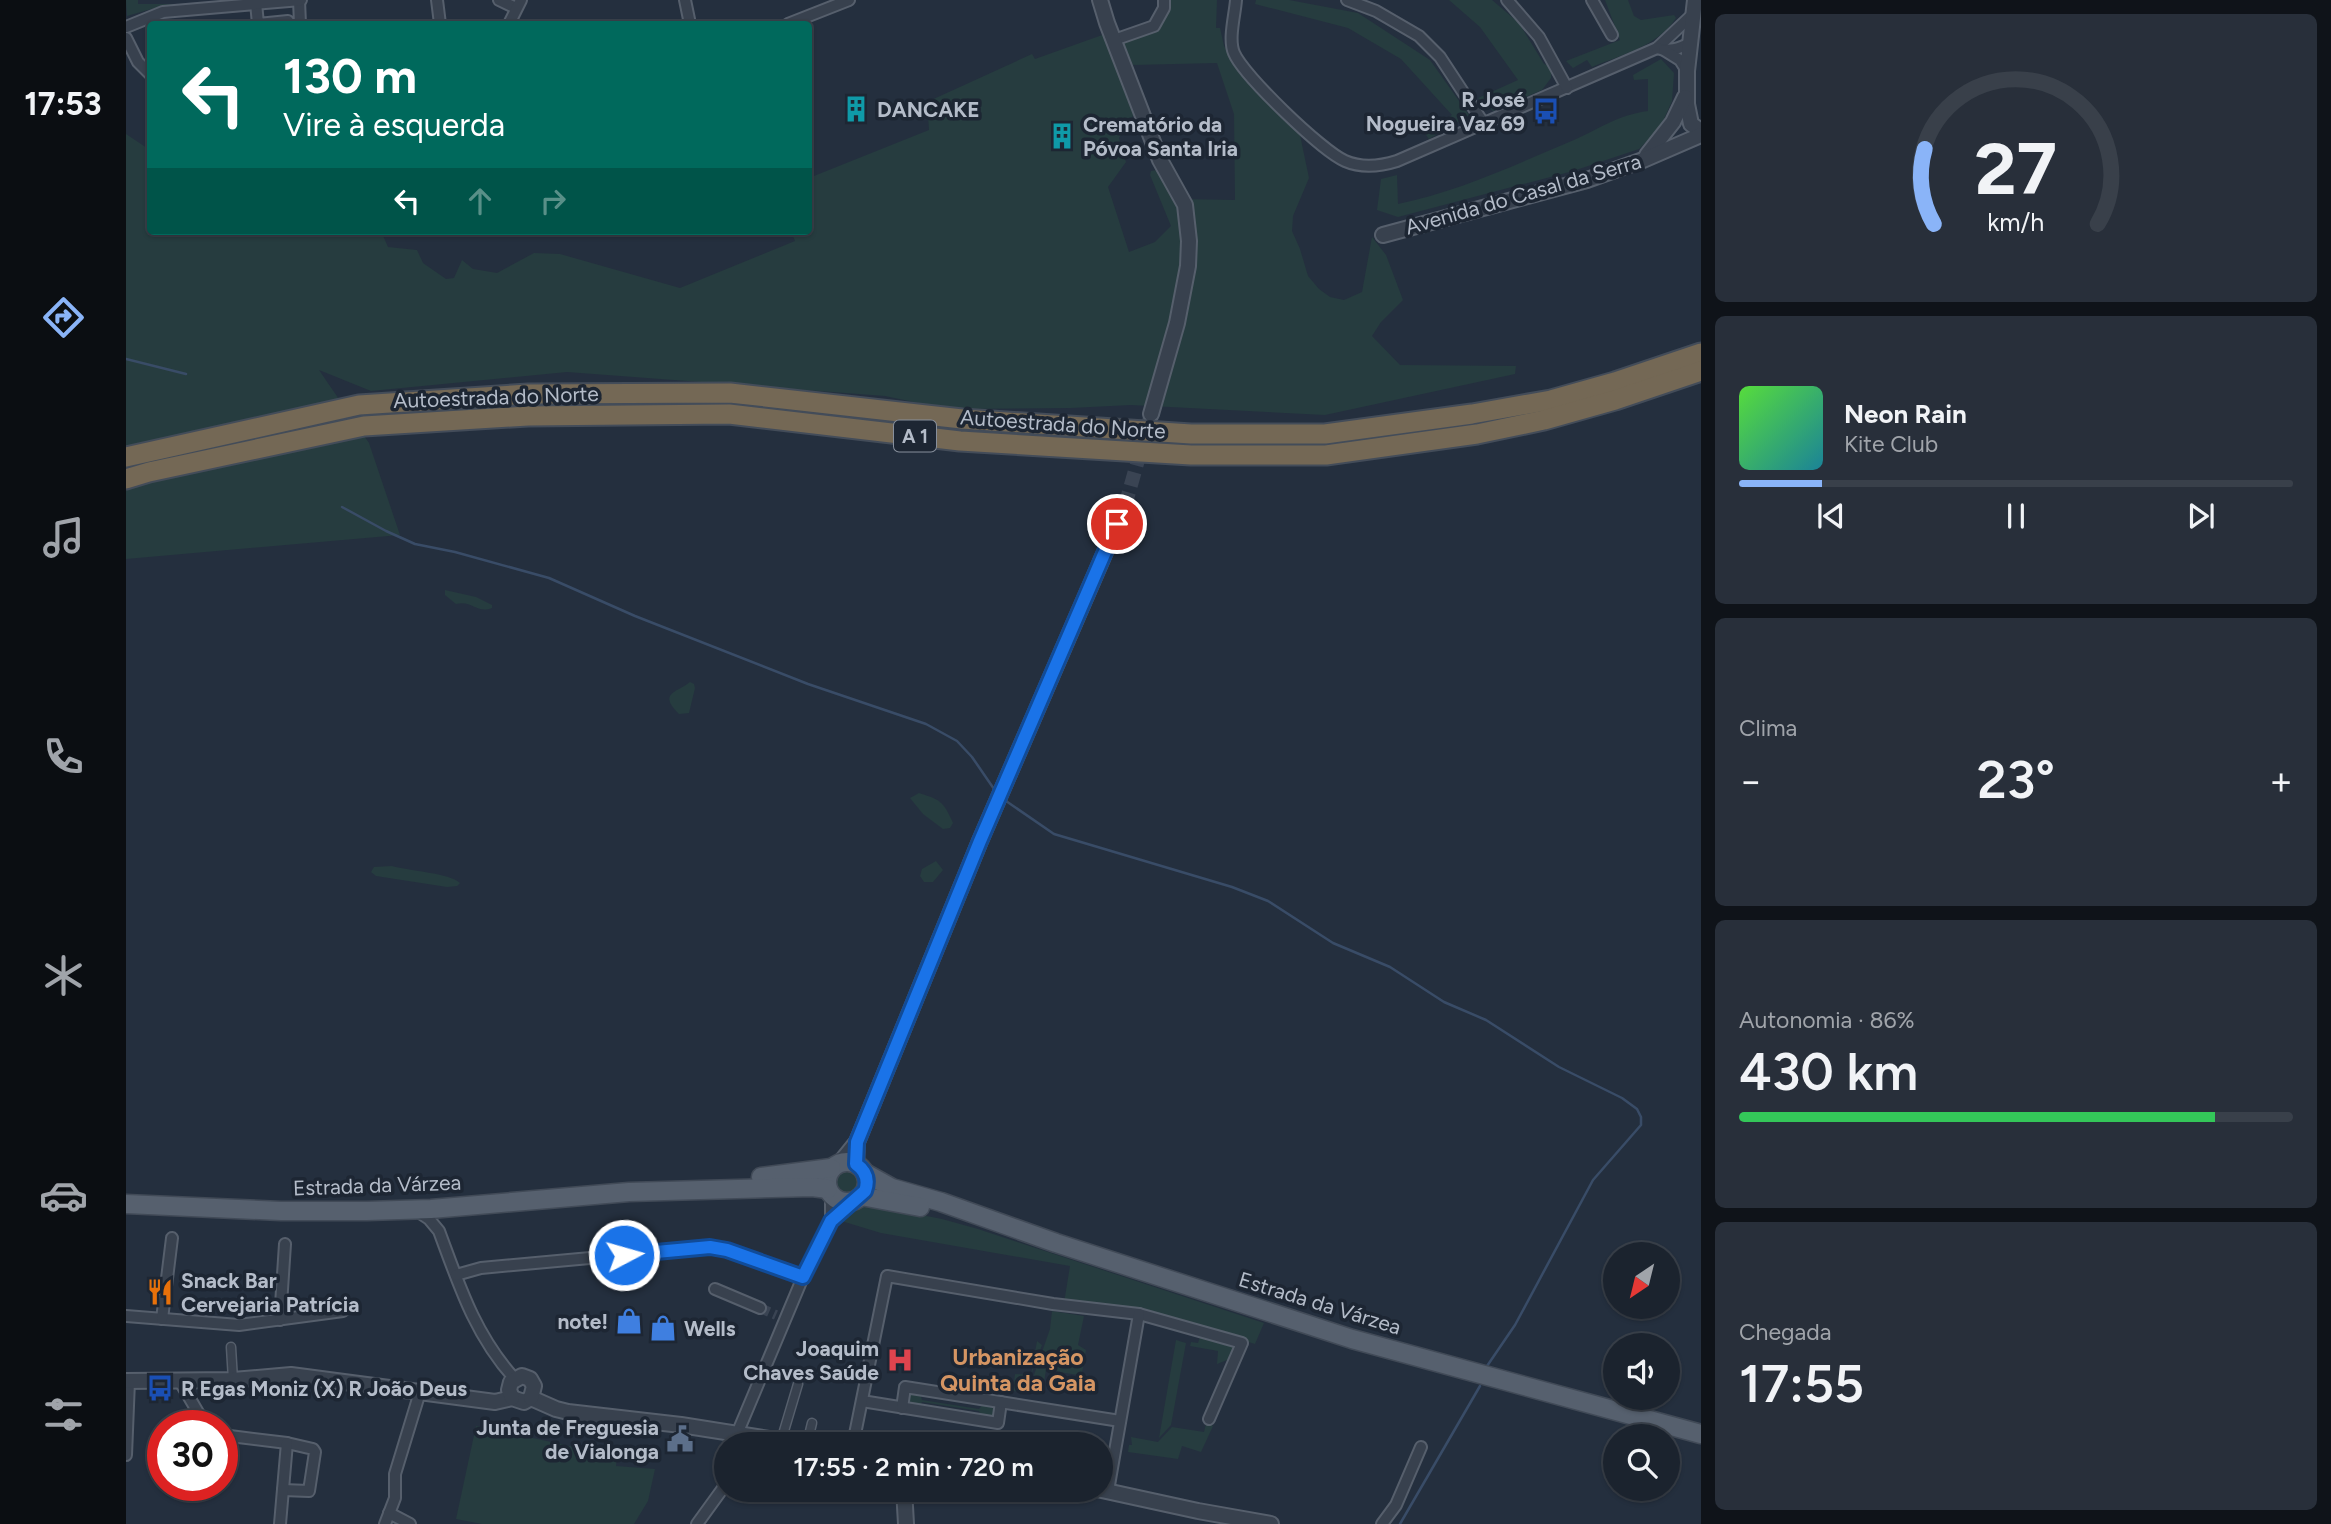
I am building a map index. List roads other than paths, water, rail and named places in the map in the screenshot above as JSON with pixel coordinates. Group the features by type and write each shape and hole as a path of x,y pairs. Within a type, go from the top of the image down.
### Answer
{"highway":[{"name":"Autoestrada do Norte","path":"126,457 359,405 528,394 730,393 962,419 1191,434 1325,433 1472,414 1551,400 1701,353"},
{"name":"Autoestrada do Norte","path":"126,479 364,426 528,416 729,414 960,441 1191,455 1326,455 1477,434 1544,420 1701,371"}],"main road":[{"name":"Estrada da Várzea","path":"629,1192 684,1183 793,1175 848,1167 892,1188 942,1202 1056,1243 1352,1339 1701,1434"},
{"path":"829,1192 827,1177 848,1167 867,1185 858,1199"},
{"name":"Estrada da Várzea","path":"126,1204 281,1211 409,1210 629,1192 812,1187 829,1192 842,1202 858,1199 938,1211 1056,1243"},
{"name":"Estrada da Várzea","path":"1572,1400 1651,1431 1701,1445"}],"street":[{"path":"126,27 183,5 300,0 300,21"},
{"path":"438,0 440,21"},
{"path":"499,0 519,4 510,21"},
{"path":"685,0 689,21"},
{"path":"796,21 849,0"},
{"path":"1100,0 1160,159 1185,205 1189,241 1188,266 1177,323 1151,414"},
{"path":"1114,40 1154,26 1164,8 1164,0"},
{"path":"1236,0 1234,53 1247,72 1314,141 1347,162 1365,166 1394,162 1678,38 1690,43"},
{"path":"1347,0 1376,11 1419,36 1440,57 1484,124"},
{"path":"1507,0 1539,37 1567,88"},
{"path":"1592,0 1612,35"},
{"path":"257,2 258,21"},
{"path":"1662,47 1694,8"},
{"path":"1694,8 1688,71 1701,106"},
{"path":"280,21 288,20"},
{"path":"126,38 138,62 147,71"},
{"path":"1662,47 1688,71"},
{"path":"1695,93 1689,117 1691,124 1701,133"},
{"path":"1643,160 1662,139 1695,93"},
{"name":"Avenida do Casal da Serra","path":"1382,235 1587,180 1643,160 1701,133"},
{"path":"848,1167 980,841 1125,506"},
{"path":"829,1192 831,1221"},
{"path":"738,1432 781,1318 831,1221 858,1199"},
{"path":"439,1231 440,1219 451,1207"},
{"path":"409,1210 425,1215 439,1231 480,1333 514,1378"},
{"path":"162,1319 172,1238"},
{"path":"280,1320 285,1244"},
{"path":"456,1275 481,1268 710,1247 727,1250 803,1277"},
{"path":"856,1432 887,1276 1053,1304 1139,1314 1242,1343 1209,1419"},
{"path":"715,1289 760,1308"},
{"path":"126,1316 239,1325 343,1311"},
{"path":"1113,1450 1139,1314"},
{"path":"231,1347 233,1380"},
{"path":"126,1455 127,1381 233,1380 291,1375 495,1402 512,1398 520,1402 531,1398 568,1412 722,1432"},
{"path":"512,1398 509,1386 514,1378 522,1376 530,1379 534,1386 531,1398"},
{"path":"179,1380 197,1410"},
{"path":"784,1432 799,1384"},
{"path":"902,1408 905,1387 1120,1422"},
{"path":"410,1524 387,1519 395,1498 395,1474 420,1392"},
{"path":"862,1401 998,1423 1001,1402"},
{"path":"810,1432 812,1423"},
{"path":"238,1437 311,1448 314,1452 309,1491 283,1490"},
{"path":"280,1524 287,1443"},
{"path":"1382,1524 1396,1505 1421,1447"},
{"path":"1113,1492 1271,1524"},
{"path":"698,1524 714,1501"},
{"path":"905,1502 906,1524"}],"waterway":[{"path":"126,359 186,374"},
{"path":"342,507 415,544 549,578 635,616 808,684 926,724 957,741 972,757 994,789"},
{"path":"1006,801 1054,834 1232,887 1268,901 1333,943 1390,967 1444,1002 1486,1020 1559,1067 1622,1098 1637,1109 1641,1125 1593,1180 1515,1325 1485,1369"},
{"path":"1400,1524 1480,1386"}],"tunnel":[{"path":"1125,506 1151,414"},
{"path":"760,1308 776,1315"}],"place":[{"name":"DANCAKE","path":"856,109"},
{"name":"R José Nogueira Vaz 69","path":"1546,111"},
{"name":"Crematório da Póvoa Santa Iria","path":"1062,136"},
{"name":"Snack Bar Cervejaria Patrícia","path":"160,1292"},
{"name":"note!","path":"629,1321"},
{"name":"Wells","path":"663,1328"},
{"name":"Joaquim Chaves Saúde","path":"900,1360"},
{"name":"R Egas Moniz (X) R João Deus","path":"160,1388"},
{"name":"Junta de Freguesia de Vialonga","path":"680,1439"}],"district":[{"name":"Urbanização Quinta da Gaia","path":"1018,1370"}]}
